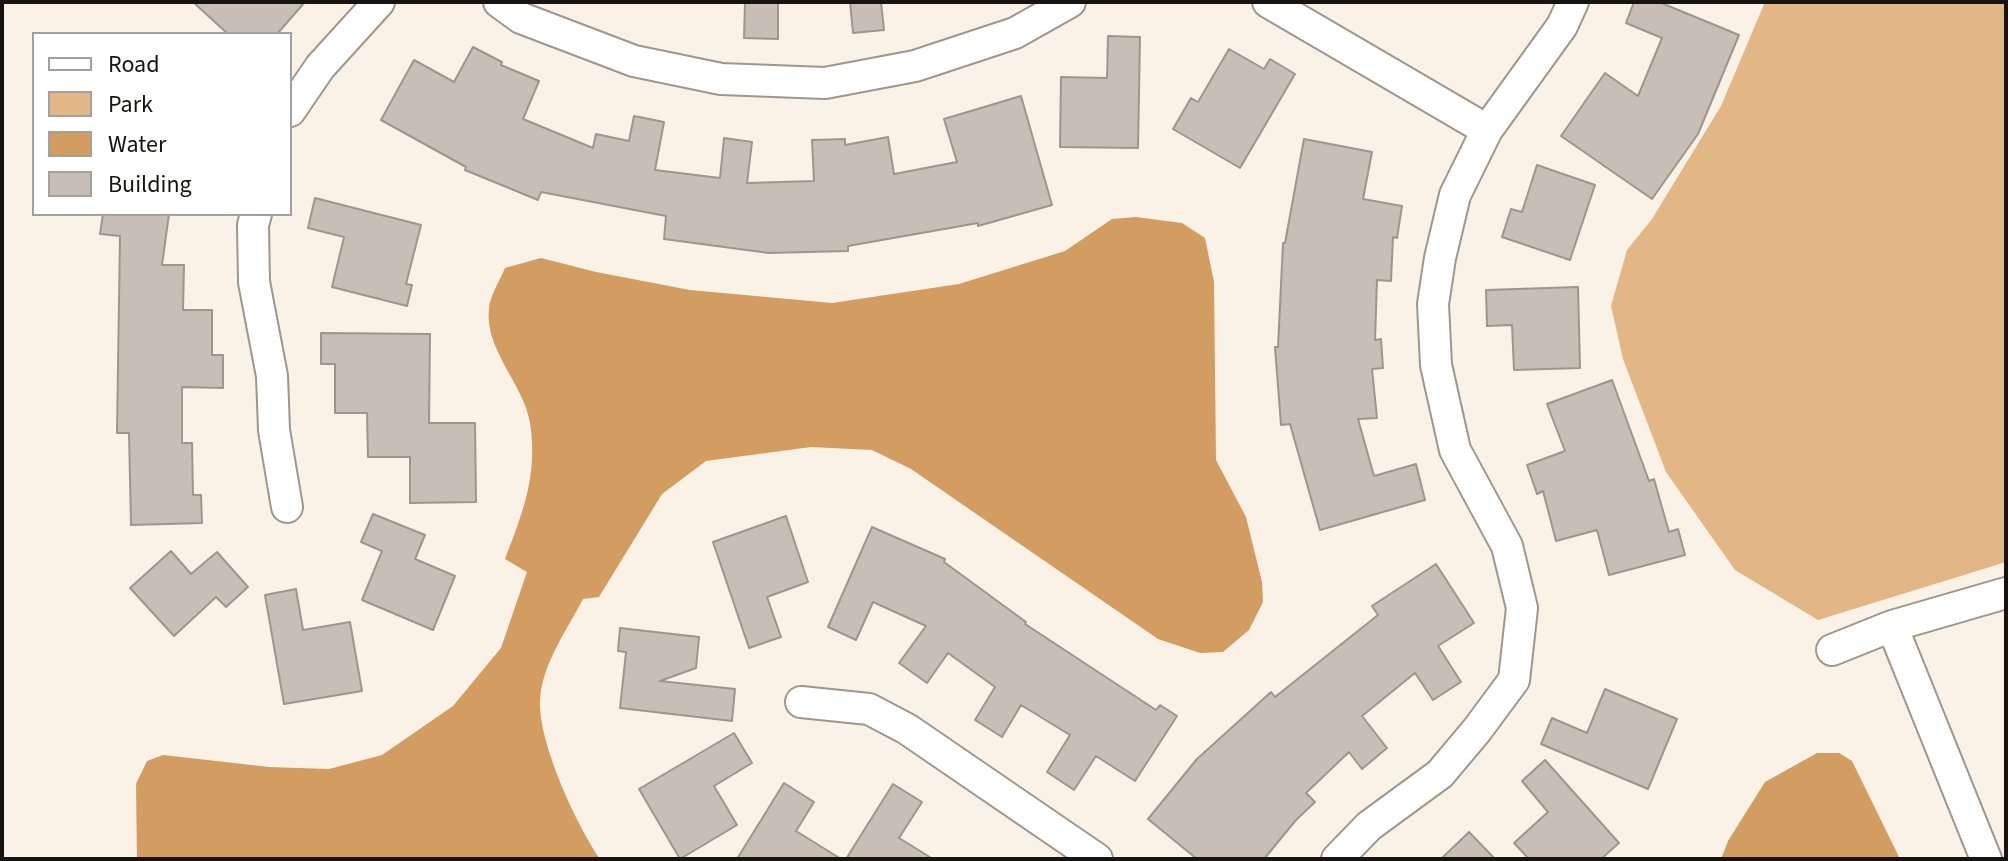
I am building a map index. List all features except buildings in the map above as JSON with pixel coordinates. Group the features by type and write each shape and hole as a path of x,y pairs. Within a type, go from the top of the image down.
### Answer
{"street":[{"path":"292,108 320,67 379,2"},
{"path":"499,2 521,18 634,61 721,79 825,83 915,66 1015,33 1070,2"},
{"path":"1268,2 1487,130"},
{"path":"1337,859 1369,826 1440,774 1514,680 1522,608 1507,546 1455,450 1436,365 1433,304 1455,195 1487,130 1562,26 1573,2"},
{"path":"255,216 254,282 272,376 274,430 287,507"},
{"path":"1832,650 1892,626 2006,593"},
{"path":"1892,626 1986,859"},
{"path":"801,702 869,709 907,729 1097,859"}],"green space":[{"path":"1765,2 2006,2 2006,562 1818,620 1735,570 1666,472 1623,359 1611,306 1627,250 1652,219 1721,106"}],"water":[{"path":"1136,217 1182,223 1205,238 1214,282 1216,460 1246,517 1262,582 1263,602 1249,630 1223,652 1200,653 1158,639 911,469 872,450 811,447 706,461 662,494 599,597 583,599 545,673 540,700 545,738 570,804 600,859 137,859 136,784 147,761 163,755 269,767 329,769 382,755 453,706 501,648 527,572 505,559 523,509 532,460 526,409 498,353 489,323 490,303 505,268 541,258 690,290 832,303 959,284 1065,251 1112,219"},
{"path":"1817,753 1839,753 1852,761 1900,859 1721,859 1728,841 1765,782"}]}
